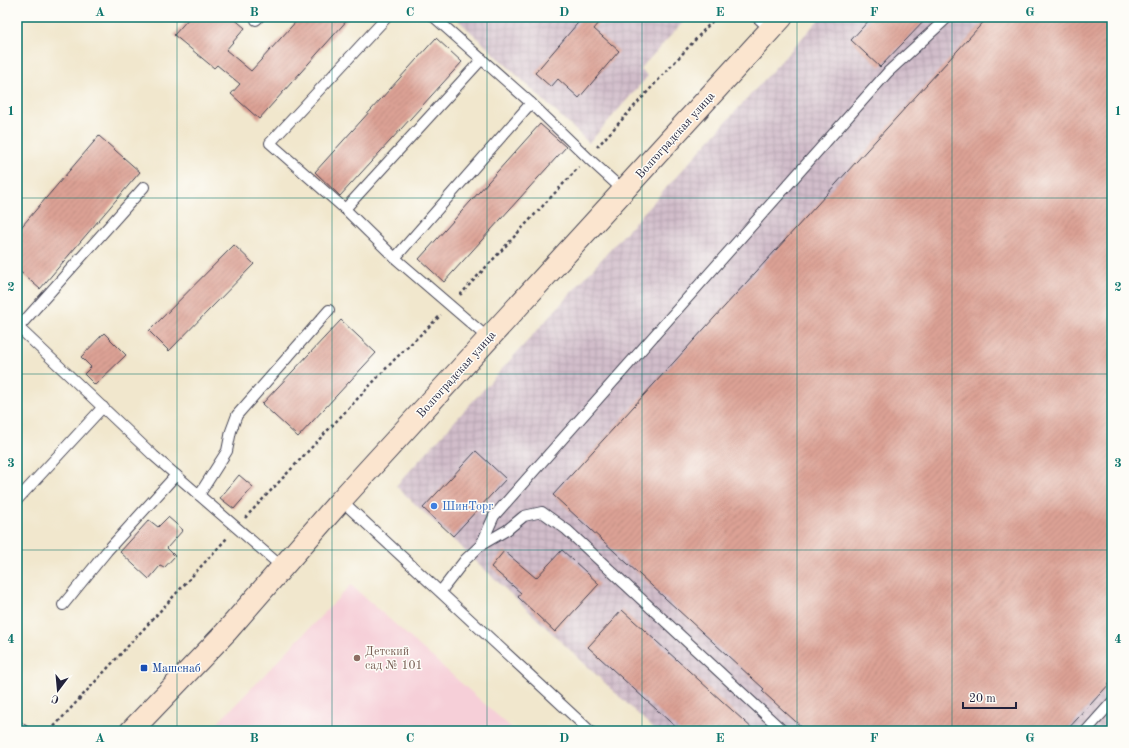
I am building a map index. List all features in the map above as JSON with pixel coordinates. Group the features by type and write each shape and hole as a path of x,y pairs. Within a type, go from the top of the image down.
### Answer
{"main road":[{"name":"Волгоградская улица","path":"131,731 226,632 341,500 624,191 770,21"}],"lane":[{"path":"387,17 270,143 345,209 395,258 488,338"},
{"path":"434,17 531,103 624,191"},
{"path":"481,545 494,516 888,72 948,17"},
{"path":"345,209 482,59"},
{"path":"395,258 531,103"},
{"path":"144,187 18,327 176,475 282,567"},
{"path":"199,495 228,451 231,431 237,414 329,310"},
{"path":"17,500 103,407"},
{"path":"63,605 107,551 176,475"},
{"path":"341,500 441,591 590,731"},
{"path":"441,591 465,560 481,545 506,530 524,516 542,512 567,530 784,731"},
{"path":"1086,731 1112,702"},
{"path":"17,726 24,731"}],"path":[{"path":"50,731 236,528 395,359 451,306 716,17"}],"shaded area":[{"path":"455,17 688,17 640,69 648,76 589,143"},
{"path":"821,17 1112,17 1112,731 656,731 396,486"},
{"name":"Детский сад № 101","path":"351,585 515,731 210,731"}],"building":[{"path":"190,17 232,17 245,28 226,50 251,71 300,17 350,17 259,119 231,94 240,84 217,65 214,68 174,35"},
{"path":"583,17 604,17 594,29 619,51 579,98 558,79 551,87 535,73"},
{"path":"872,17 928,17 880,67 851,40"},
{"path":"988,17 1112,17 1112,681 1066,731 806,731 762,691 764,689 553,495"},
{"path":"436,38 462,62 340,196 315,172"},
{"path":"540,124 566,147 444,282 419,259"},
{"path":"99,136 140,172 40,289 17,269 17,232"},
{"path":"234,245 254,264 169,351 149,331"},
{"path":"341,320 376,353 298,437 262,404"},
{"path":"104,333 126,355 95,385 84,374 91,367 81,357"},
{"path":"476,451 506,479 453,536 423,508"},
{"path":"239,475 253,487 234,509 220,498"},
{"path":"168,517 183,530 167,548 175,556 164,568 160,566 149,579 120,552 149,520 158,527"},
{"path":"562,550 599,584 555,632 518,597 521,593 491,567 504,551 536,578"},
{"path":"622,610 755,731 680,731 588,647"}],"place":[{"name":"ШинТорг","path":"434,506"},
{"name":"Детский сад № 101","path":"357,658"},
{"name":"Машснаб","path":"144,668"}]}
